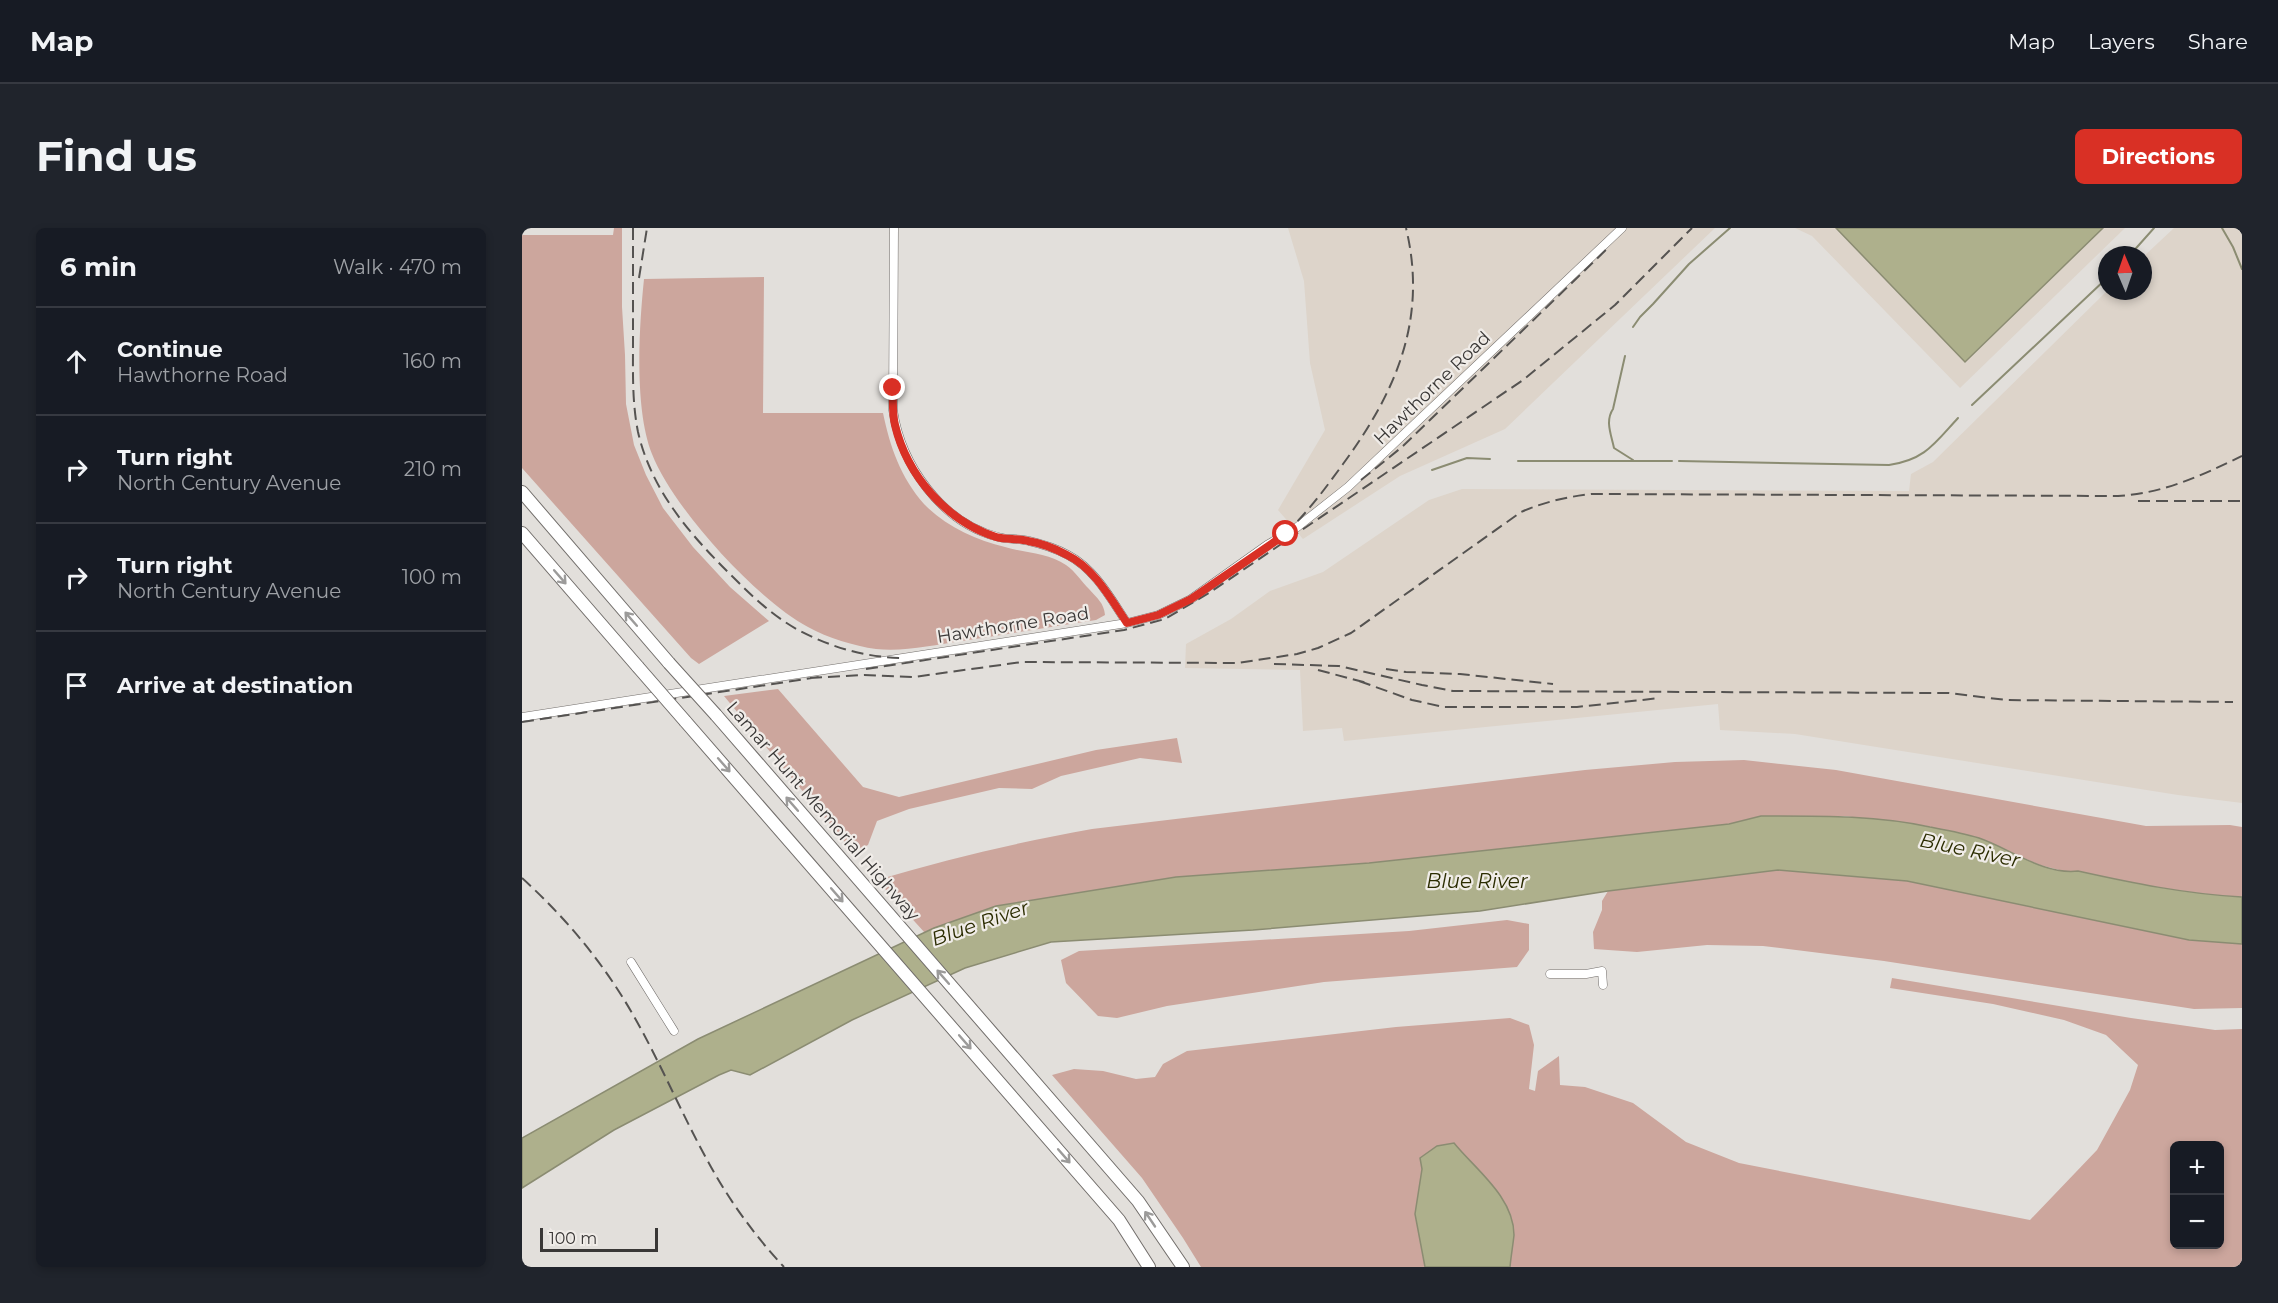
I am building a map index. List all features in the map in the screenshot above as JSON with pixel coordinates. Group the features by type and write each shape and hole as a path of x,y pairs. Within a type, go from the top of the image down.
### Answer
{"highway":[{"name":"Lamar Hunt Memorial Highway","path":"522,492 830,848 1052,1099 1138,1201 1183,1267"},
{"path":"522,533 1119,1220 1149,1267"}],"street":[{"path":"894,228 893,410 895,425 911,465 932,495 964,521 997,537 1029,541 1067,555 1080,563 1114,603 1127,623"},
{"name":"Hawthorne Road","path":"522,717 1127,623 1158,615 1191,599 1267,544 1296,528 1348,487 1622,228"},
{"path":"631,962 674,1032"},
{"path":"1550,974 1586,974 1602,971 1603,985"}],"shaded area":[{"path":"614,228 622,228 626,404 634,445 663,508 693,547 730,587 769,621 699,664 691,658 522,468 522,235 613,235"},
{"path":"1288,228 1715,228 1505,429 1400,476 1303,539 1278,510 1325,430 1310,363 1304,281"},
{"path":"1795,228 2125,228 2106,246 2098,246 2098,254 1960,388 1812,236"},
{"path":"2174,228 2242,228 2242,803 2178,795 1795,734 1720,730 1718,704 1344,741 1342,728 1303,731 1300,670 1185,668 1186,644 1231,619 1270,591 1323,572 1429,500 1462,489 1909,491 1911,474 1933,462 2098,300 2152,300 2152,249"},
{"path":"764,277 763,413 883,413 893,450 903,473 916,494 932,512 972,536 1005,547 1045,556 1066,565 1100,601 1105,615 1096,620 930,646 897,650 876,649 841,641 808,627 787,614 741,574 718,550 678,500 652,454 646,436 640,392 642,298 644,279"},
{"path":"778,689 863,787 899,797 1096,750 1177,738 1182,763 1140,758 1061,776 1032,789 999,788 909,809 877,821 868,845 853,852 724,696"},
{"path":"1744,760 1836,770 2146,826 2230,825 2242,827 2242,897 2159,887 2078,871 2067,872 2040,865 1979,839 1927,826 1844,816 1761,816 1729,824 1369,863 1176,877 996,906 925,933 877,880 984,852 1092,829 1585,770 1675,762"},
{"path":"1778,870 1907,881 2189,940 2242,944 2242,1008 2194,1009 1884,961 1763,946 1707,945 1637,952 1594,949 1593,932 1602,910 1602,901 1608,891"},
{"path":"1507,920 1529,924 1529,950 1517,967 1324,982 1167,1006 1117,1018 1098,1016 1066,983 1061,960 1079,951 1409,931"},
{"path":"1892,978 2131,1018 2215,1030 2242,1029 2242,1267 1201,1267 1142,1178 1052,1075 1074,1069 1103,1071 1136,1079 1155,1077 1163,1064 1187,1051 1396,1027 1510,1018 1529,1025 1534,1045 1529,1089 1535,1091 1538,1071 1559,1056 1560,1085 1585,1087 1633,1103 1686,1142 1739,1163 2030,1220 2097,1150 2130,1090 2138,1065 2106,1035 2064,1020 1993,1004 1890,988"}],"water":[{"path":"1836,228 2103,228 1965,362"},
{"name":"Blue River","path":"1761,816 1846,817 1909,823 1979,838 2052,869 2078,871 2180,891 2242,897 2242,944 2189,940 1907,881 1778,870 1608,891 1480,911 1253,930 1051,942 965,968 852,1020 750,1075 731,1070 719,1075 614,1130 522,1188 522,1138 698,1039 934,928 996,906 1176,877 1369,863 1729,824"},
{"path":"1454,1143 1492,1184 1508,1208 1514,1235 1510,1267 1425,1267 1415,1214 1422,1169 1420,1158 1437,1146"}],"waterway":[{"path":"1633,327 1689,264 1730,228"},
{"path":"2138,246 2154,228"},
{"path":"2222,228 2242,269"},
{"path":"1972,405 2098,286"},
{"path":"1625,356 1609,418 1609,428 1614,448 1633,460"},
{"path":"1679,461 1889,465 1921,455 1936,443 1958,418"},
{"path":"1432,470 1467,458 1490,459"},
{"path":"1518,461 1672,461"}],"railway":[{"path":"633,228 635,409 644,454 664,495 690,531 721,565 751,595 783,620 812,637 838,647 864,654 905,658"},
{"path":"639,278 647,228"},
{"path":"1285,534 1316,500 1343,464 1362,437 1392,382 1403,353 1410,324 1413,293 1412,261 1406,228"},
{"path":"866,669 1124,630 1165,619 1209,593 1523,380 1615,305 1692,228"},
{"path":"1361,480 1402,447 1610,246"},
{"path":"810,678 864,675 914,677 1022,662 1238,663 1297,654 1318,648 1351,633 1521,512 1564,498 1582,495 2118,496 2167,487 2197,477 2242,456"},
{"path":"2138,501 2242,501"},
{"path":"1274,664 1339,666 1453,691 1949,693 2006,700 2233,702"},
{"path":"1386,669 1553,684"},
{"path":"1318,670 1367,683"},
{"path":"522,722 819,677"},
{"path":"1359,681 1412,700 1444,707 1577,707 1660,698"},
{"path":"522,878 585,944 612,981 646,1038 692,1131 727,1194 744,1219 784,1267"}],"route":[{"path":"893,388 895,425 907,458 932,495 951,512 979,529 997,537 1029,541 1067,555 1080,563 1114,603 1127,623 1158,615 1191,599 1267,544 1286,534"}]}
